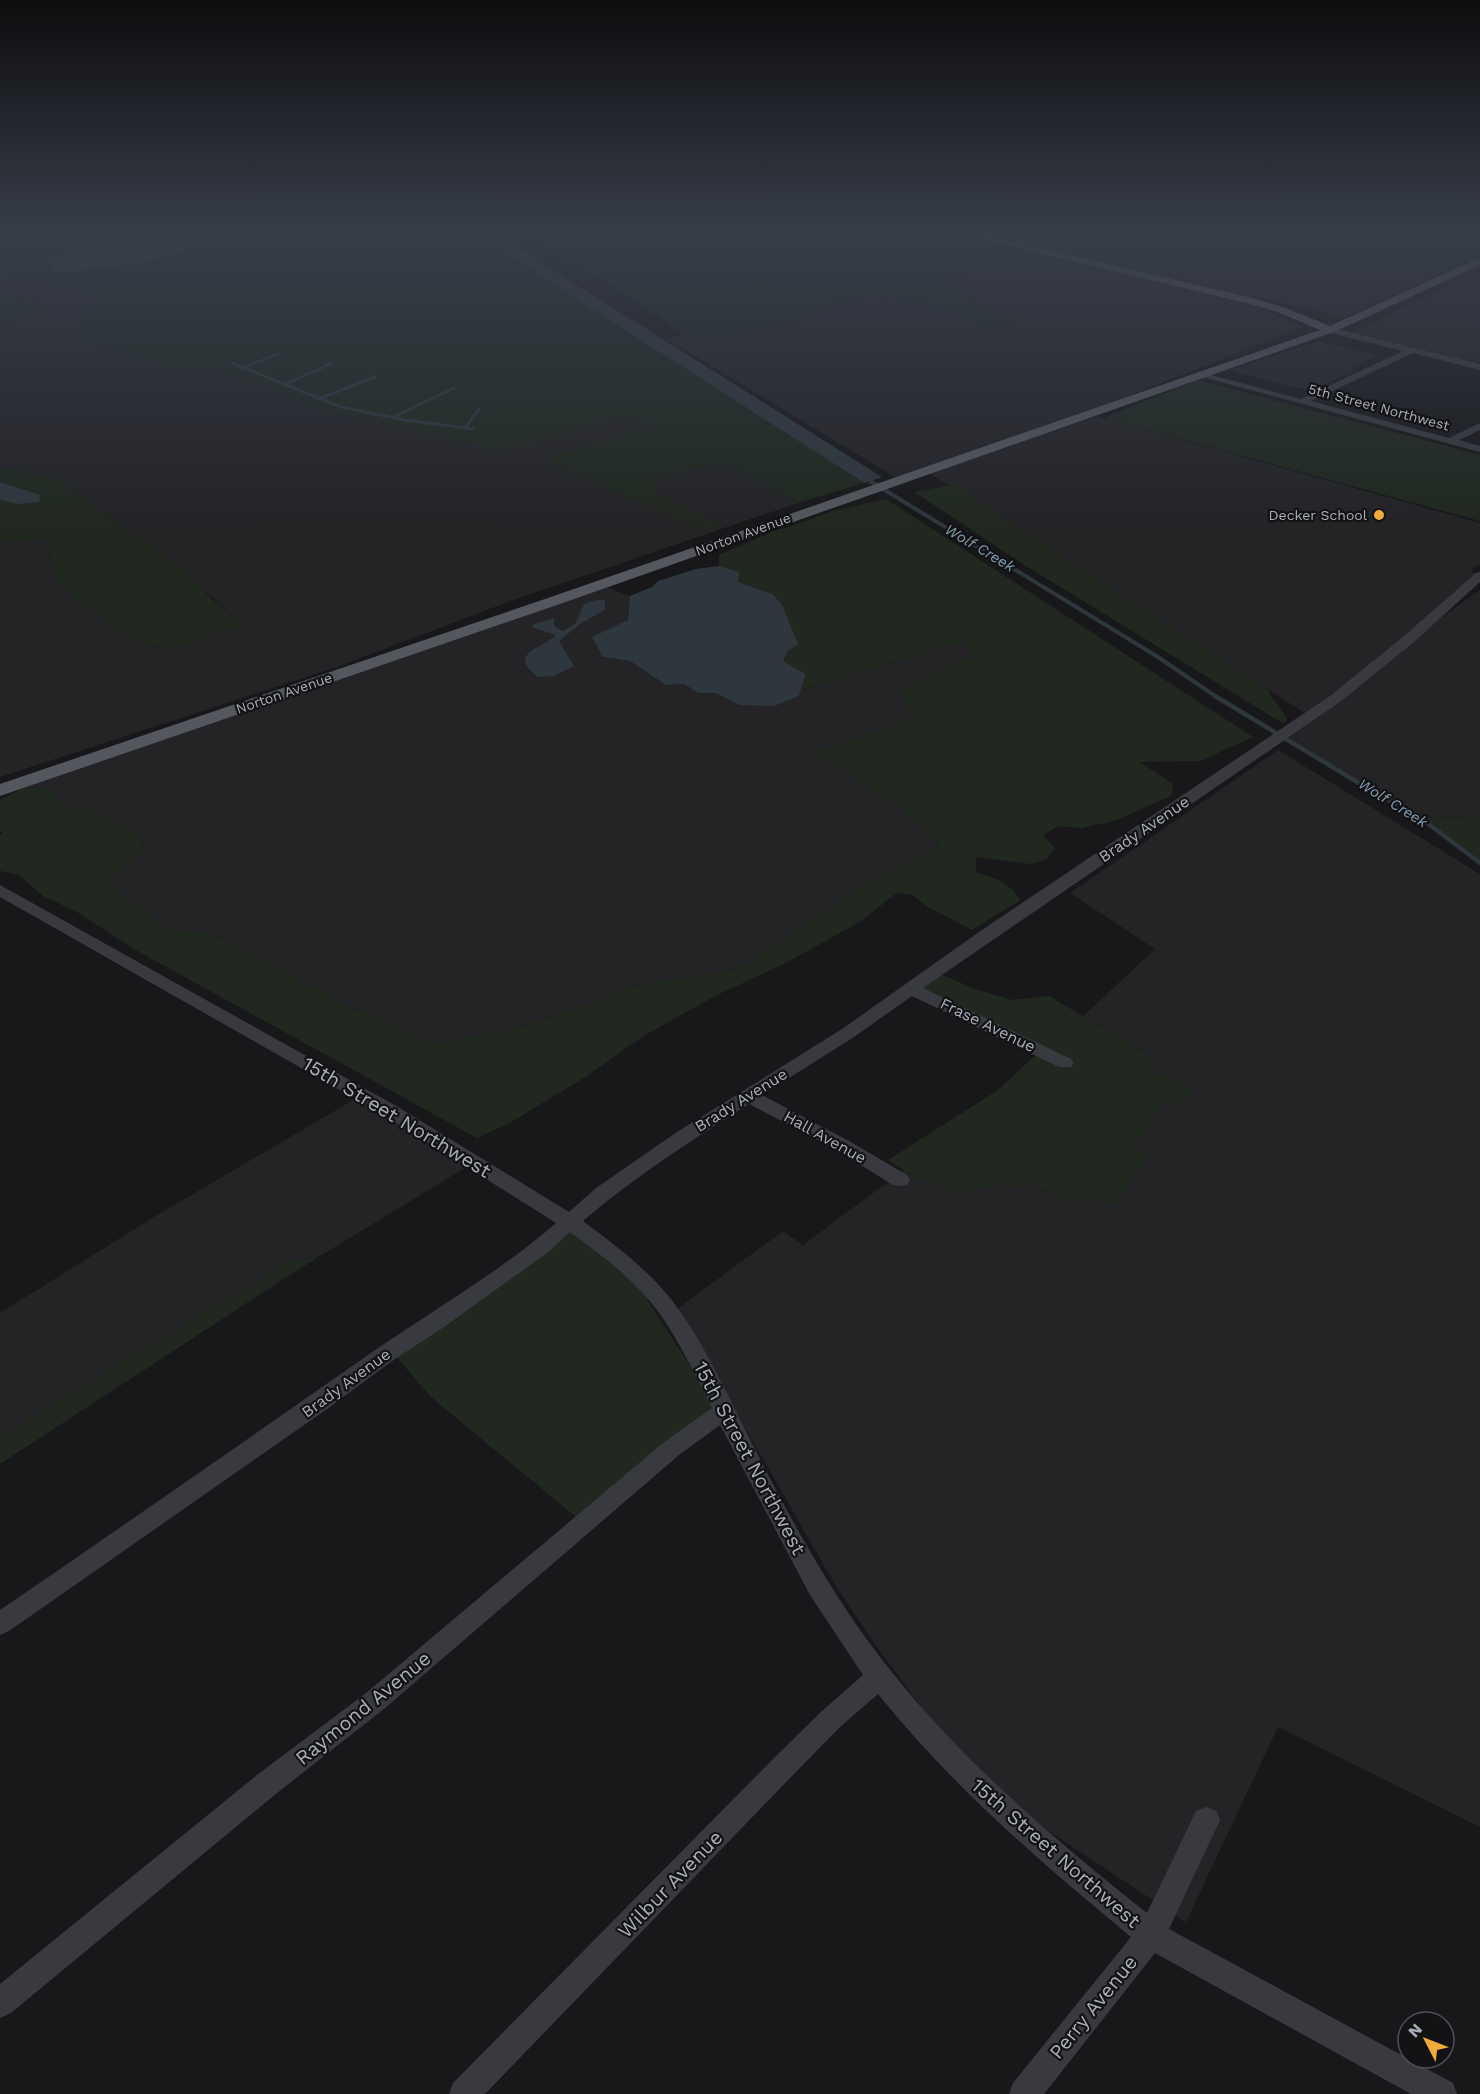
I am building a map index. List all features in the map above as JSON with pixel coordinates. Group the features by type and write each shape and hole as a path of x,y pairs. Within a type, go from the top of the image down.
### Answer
{"main road":[{"path":"1324,328 1330,330"},
{"name":"Norton Avenue","path":"0,790 551,602 893,480 1335,328"}],"street":[{"path":"1330,330 1480,367"},
{"path":"1302,402 1412,351"},
{"name":"5th Street Northwest","path":"1200,375 1480,449"},
{"path":"1450,441 1480,426"},
{"name":"Brady Avenue","path":"0,1624 540,1248 603,1193 684,1137 848,1033 910,988 1300,724 1386,658 1480,576"},
{"name":"15th Street Northwest","path":"0,890 384,1107 570,1222 608,1250 643,1281 668,1309 701,1364 819,1588 879,1677 969,1778 1056,1858 1151,1935 1435,2090"},
{"name":"Frase Avenue","path":"910,988 1065,1063"},
{"name":"Hall Avenue","path":"749,1096 842,1145 900,1180"},
{"name":"Raymond Avenue","path":"0,2003 267,1784 375,1701 671,1449 724,1411"},
{"name":"Wilbur Avenue","path":"464,2094 782,1768 831,1719 879,1677"},
{"name":"Perry Avenue","path":"1024,2094 1151,1935 1206,1820"}],"shaded area":[{"path":"0,328 363,328 637,405 671,429 798,503 516,599 337,667 0,777 0,543 45,538 58,585 126,637 168,650 242,625 198,587 186,571 55,477 0,467"},
{"path":"84,328 622,328 864,483 798,503 725,461 659,480 652,490 721,525 706,531 550,463 547,457 650,427 629,415 533,444 500,451 308,406 258,383 207,371 174,370 80,338"},
{"path":"622,328 644,328 882,477 864,483"},
{"path":"675,328 767,328 739,334 708,337 684,334"},
{"path":"767,328 1303,328 1053,425 898,479 667,339 684,334 708,337 739,334"},
{"path":"1361,328 1480,328 1480,361 1477,363 1352,332"},
{"path":"1319,341 1377,356 1351,368 1355,371 1313,389 1296,388 1229,370"},
{"path":"1198,380 1480,455 1480,521 1104,418"},
{"path":"1096,416 1480,523 1480,564 1470,571 1480,575 1311,717 927,472"},
{"path":"0,467 55,477 186,571 205,593 243,625 168,650 126,637 58,585 45,538 0,543"},
{"path":"0,482 40,495 39,502 18,504 0,500"},
{"path":"955,484 1038,541 1269,690 1287,718 1284,724 1026,566 914,492"},
{"path":"886,499 1253,737 1200,761 1140,762 1173,784 1171,796 1114,821 1081,828 1059,826 1043,835 1055,848 1046,860 1030,864 976,857 976,872 1006,885 1020,900 972,930 926,906 913,895 897,893 861,921 788,962 715,996 642,1037 587,1076 508,1124 477,1138 132,948 77,912 43,896 19,875 0,871 0,835 3,833 0,831 0,800 23,788 47,789 69,806 90,809 142,837 143,853 117,871 108,884 170,929 213,935 245,949 307,986 327,992 341,1003 417,1037 444,1043 520,1027 631,987 718,973 746,965 844,898 901,864 925,856 939,845 926,830 900,808 814,752 913,719 898,688 974,657 963,641 801,690 806,674 783,661 788,651 772,594 737,582 738,572 719,566 719,555 781,528 833,511"},
{"path":"719,566 739,572 738,582 772,594 782,605 798,644 788,651 783,661 806,674 799,696 774,706 739,705 716,693 698,693 684,684 666,685 630,661 603,657 592,637 628,620 630,596 652,587 658,581 696,569"},
{"path":"604,586 630,596 628,620 603,657 630,661 666,685 684,684 698,693 716,693 739,705 799,696 801,690 963,641 975,657 898,688 914,719 814,752 900,808 926,830 939,845 925,856 901,864 844,898 746,965 718,973 631,987 520,1027 444,1043 417,1037 341,1003 327,992 307,986 245,949 213,935 170,929 108,884 117,871 143,853 142,837 90,809 69,806 47,789 23,788"},
{"path":"1480,590 1480,817 1418,816 1286,740 1370,678 1431,625"},
{"path":"605,600 605,610 580,624 559,641 574,666 553,676 538,677 529,669 525,662 526,657 556,635 534,628 532,625 554,618 554,626 563,631 575,624 584,604"},
{"path":"1278,750 1480,874 1480,1827 1278,1727 1186,1922 1056,1836 1005,1799 934,1724 873,1642 834,1583 677,1309 783,1231 803,1245 904,1170 917,1178 978,1190 999,1184 1017,1188 1022,1182 1074,1202 1081,1193 1149,1156 1133,1150 1166,1099 1182,1105 1189,1086 1146,1071 1155,1059 1083,1016 1155,949 1070,893"},
{"path":"1418,816 1480,817 1480,863"},
{"path":"934,971 975,989 1012,1000 1049,996 1155,1059 1147,1071 1189,1086 1188,1089 1192,1091 1182,1105 1165,1100 1134,1149 1149,1155 1116,1205 1081,1193 1074,1202 1022,1182 1017,1188 999,1184 959,1195 917,1178 888,1160 998,1090 1040,1051 910,988"},
{"path":"355,1099 470,1165 320,1256 286,1263 0,1436 0,1313 154,1217"},
{"path":"570,1229 637,1284 718,1409 577,1518 430,1396 393,1353"},
{"path":"320,1256 0,1464 0,1436 286,1263"}],"waterway":[{"path":"243,368 278,354"},
{"path":"232,363 243,368"},
{"path":"285,384 333,363"},
{"path":"243,368 320,398"},
{"path":"320,398 375,377"},
{"path":"393,417 454,388"},
{"path":"320,398 341,407 405,420 465,428"},
{"path":"465,428 480,408"},
{"path":"465,428 473,429"},
{"name":"Wolf Creek","path":"865,478 1158,657 1216,696"},
{"name":"Wolf Creek","path":"1216,696 1372,791 1418,816 1480,863"}],"place":[{"name":"Decker School","path":"1379,515"}]}
